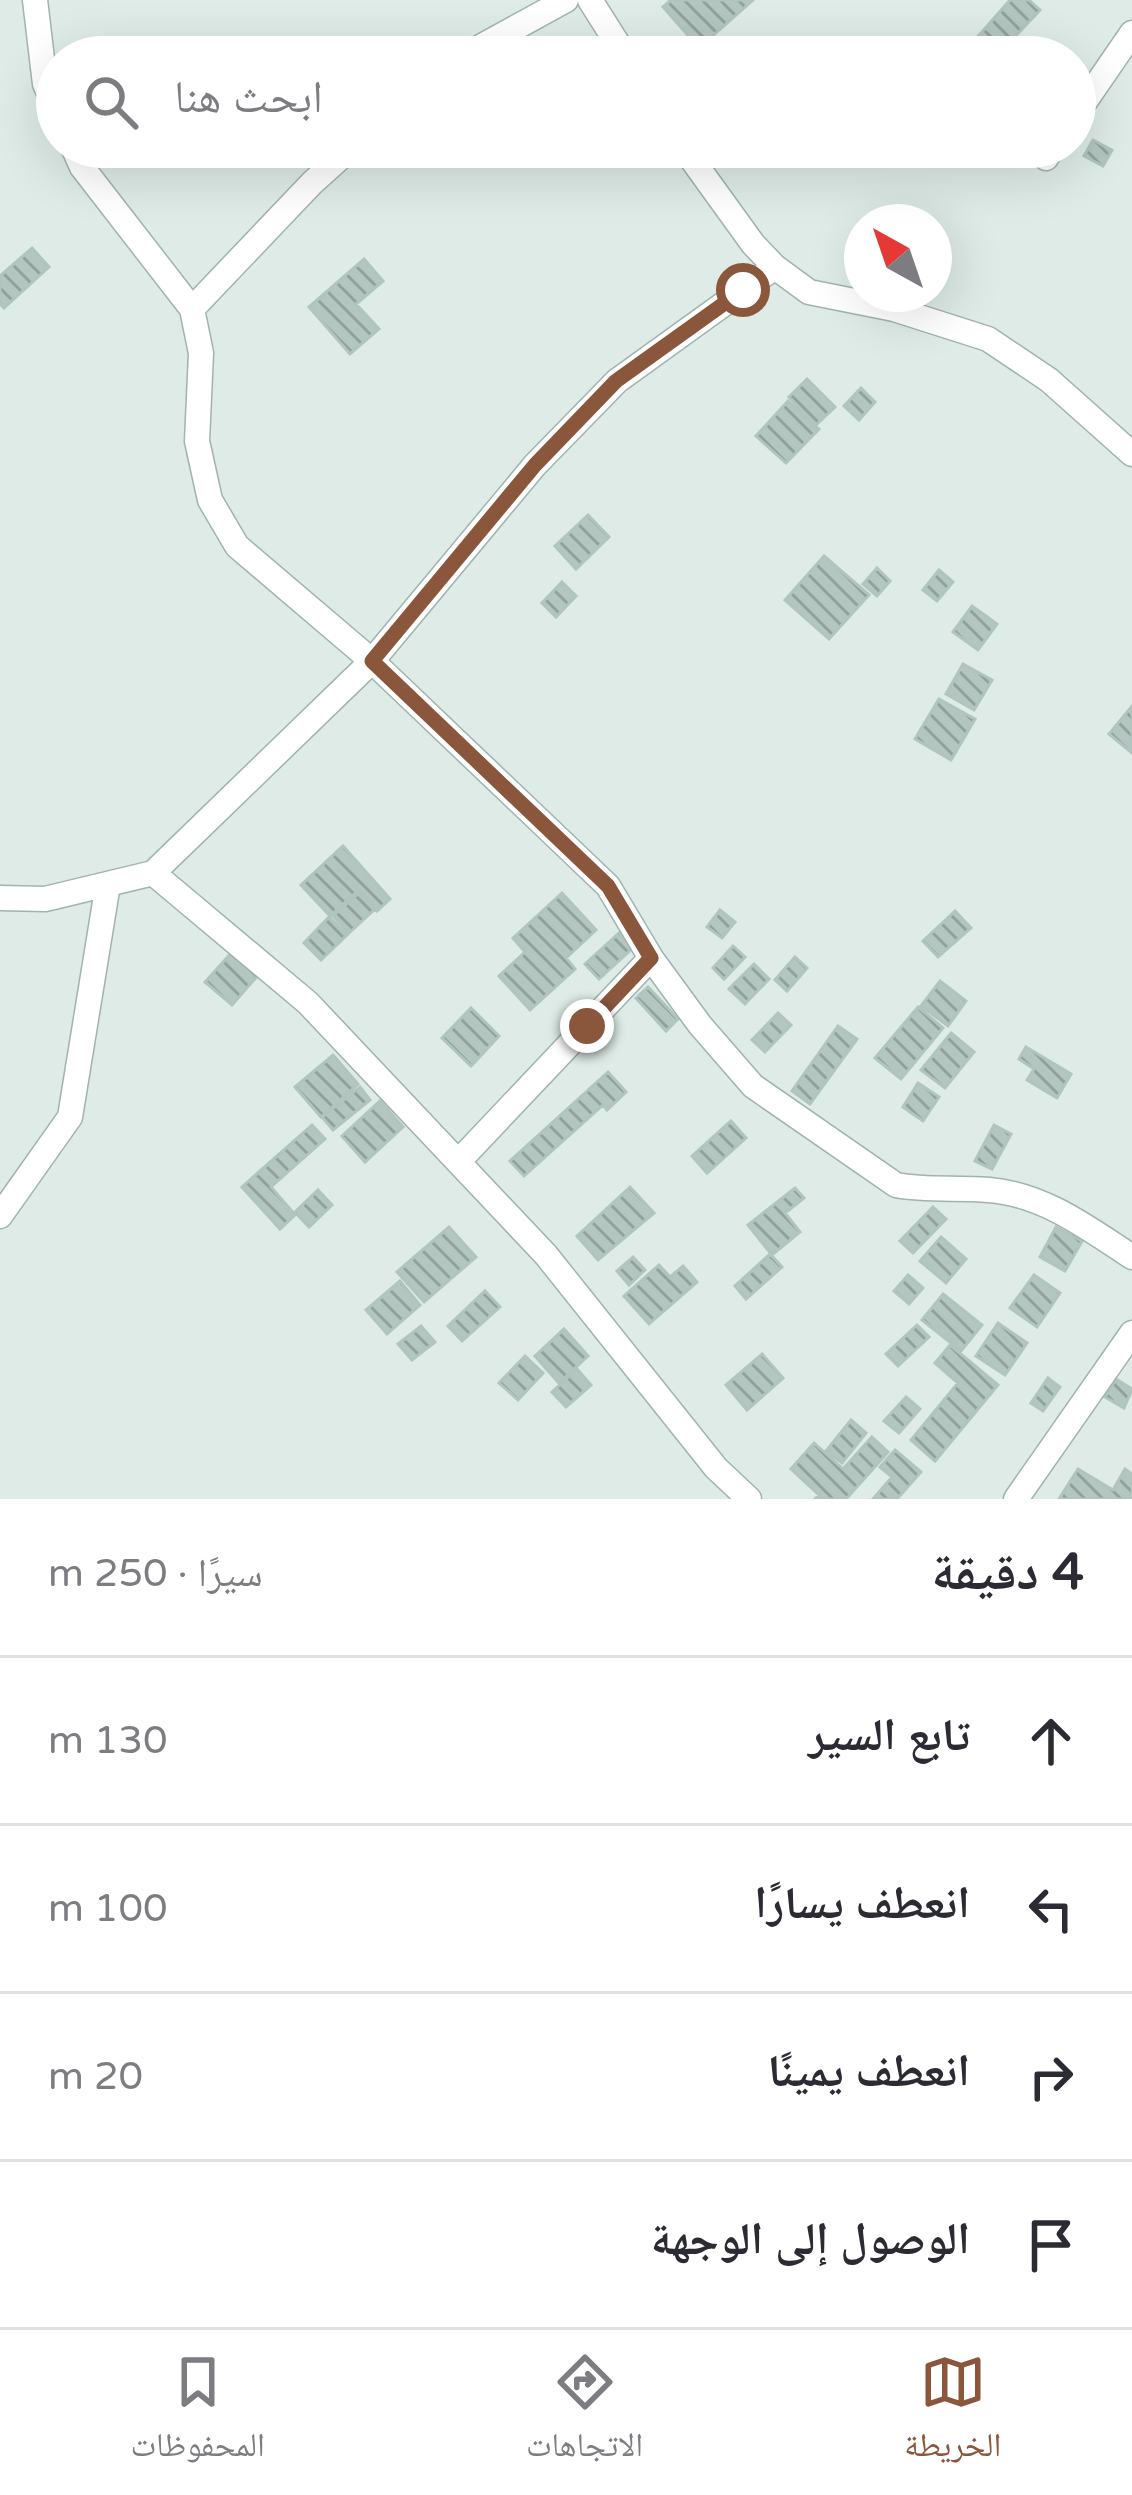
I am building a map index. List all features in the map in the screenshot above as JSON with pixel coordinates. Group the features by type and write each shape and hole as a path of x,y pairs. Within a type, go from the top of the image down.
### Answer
{"street":[{"path":"35,0 39,36"},
{"path":"500,36 566,0"},
{"path":"590,0 613,36"},
{"path":"1096,85 1132,33"},
{"path":"83,168 192,309 201,353 197,441 209,500 236,546 372,661 608,886 651,958 753,1086 896,1185 922,1190 993,1190 1059,1209 1132,1257"},
{"path":"192,309 329,168"},
{"path":"697,168 752,244 809,292 894,309 988,339 1049,380 1132,454"},
{"path":"0,898 45,899 153,874 372,661 535,465 616,381 775,267"},
{"path":"153,874 308,1003 546,1255 716,1468 749,1499"},
{"path":"0,1216 70,1117 109,884"},
{"path":"458,1162 651,958"},
{"path":"1016,1499 1132,1333"}],"building":[{"path":"671,0 753,0 712,36 688,36 663,7"},
{"path":"1010,0 1029,0 1040,10 1016,36 978,36"},
{"path":"1096,142 1112,150 1103,166 1096,162"},
{"path":"32,248 49,267 4,308 0,276"},
{"path":"364,259 383,281 356,304 379,329 350,354 309,307"},
{"path":"807,379 835,407 816,425 789,397"},
{"path":"861,388 875,402 859,420 844,406"},
{"path":"788,401 819,429 786,463 756,436"},
{"path":"588,515 609,537 576,569 555,546"},
{"path":"824,556 869,595 829,639 785,600"},
{"path":"877,568 890,581 877,596 863,584"},
{"path":"939,570 953,582 937,601 923,590"},
{"path":"562,582 576,596 556,617 542,603"},
{"path":"972,606 997,624 978,650 953,632"},
{"path":"963,664 992,680 974,710 946,694"},
{"path":"939,699 975,719 951,760 915,739"},
{"path":"1132,706 1132,753 1109,734"},
{"path":"343,846 390,899 377,911 359,890 330,916 301,885"},
{"path":"359,893 374,910 349,933 333,916"},
{"path":"562,893 596,930 566,958 575,969 530,1010 499,976 525,952 513,938"},
{"path":"720,910 735,922 722,938 707,927"},
{"path":"955,911 971,928 938,957 923,941"},
{"path":"329,917 347,935 321,960 304,943"},
{"path":"619,933 633,948 599,979 585,964"},
{"path":"733,946 745,957 724,979 713,968"},
{"path":"233,951 260,973 232,1005 205,982"},
{"path":"795,957 807,968 787,991 775,980"},
{"path":"754,964 769,979 745,1004 729,989"},
{"path":"940,981 966,1001 948,1026 921,1006"},
{"path":"648,987 678,1019 666,1031 636,998"},
{"path":"918,1007 943,1028 901,1079 875,1058"},
{"path":"471,1008 499,1036 471,1066 442,1038"},
{"path":"778,1013 791,1025 765,1052 752,1040"},
{"path":"838,1026 857,1039 810,1104 792,1091"},
{"path":"951,1033 974,1052 945,1088 921,1070"},
{"path":"1026,1047 1071,1074 1057,1098 1027,1080 1034,1069 1019,1059"},
{"path":"333,1055 358,1084 321,1117 295,1087"},
{"path":"608,1072 626,1092 607,1110 603,1105 524,1176 510,1161"},
{"path":"918,1083 939,1097 923,1121 903,1107"},
{"path":"360,1087 370,1100 333,1130 322,1117"},
{"path":"380,1101 403,1127 365,1162 342,1136"},
{"path":"731,1121 746,1138 707,1173 692,1156"},
{"path":"312,1125 325,1139 271,1187 295,1215 280,1229 242,1187"},
{"path":"994,1125 1011,1134 992,1169 975,1161"},
{"path":"630,1187 654,1213 598,1260 577,1236"},
{"path":"795,1188 804,1198 785,1213 800,1232 772,1255 748,1225"},
{"path":"318,1190 332,1205 309,1227 295,1212"},
{"path":"933,1207 946,1219 913,1253 900,1241"},
{"path":"449,1227 476,1257 424,1302 397,1272"},
{"path":"1056,1227 1082,1241 1065,1271 1040,1257"},
{"path":"941,1237 966,1259 946,1283 920,1261"},
{"path":"770,1254 782,1267 746,1299 735,1286"},
{"path":"633,1257 645,1270 629,1285 617,1271"},
{"path":"659,1265 670,1277 683,1266 697,1282 649,1324 624,1296"},
{"path":"908,1275 923,1288 909,1304 894,1291"},
{"path":"1034,1275 1060,1293 1037,1327 1010,1308"},
{"path":"400,1281 420,1305 387,1334 366,1310"},
{"path":"485,1291 500,1307 462,1341 448,1326"},
{"path":"943,1294 982,1325 961,1351 922,1320"},
{"path":"998,1323 1027,1343 1005,1375 976,1356"},
{"path":"917,1325 929,1337 898,1366 886,1354"},
{"path":"421,1326 435,1342 412,1360 398,1344"},
{"path":"564,1329 588,1356 559,1383 535,1356"},
{"path":"950,1345 998,1385 935,1461 911,1440 958,1383 935,1363"},
{"path":"762,1354 783,1378 747,1410 726,1385"},
{"path":"525,1356 543,1373 518,1400 499,1383"},
{"path":"577,1369 591,1385 566,1407 552,1392"},
{"path":"1048,1378 1060,1387 1043,1411 1031,1403"},
{"path":"1116,1379 1132,1389 1124,1408 1105,1397"},
{"path":"906,1397 920,1409 899,1433 884,1421"},
{"path":"851,1420 866,1433 842,1463 826,1451"},
{"path":"872,1437 888,1452 846,1499 815,1499 819,1495 791,1469 814,1443 843,1469"},
{"path":"895,1450 921,1472 897,1499 873,1499 892,1477 880,1467"},
{"path":"1078,1469 1113,1490 1125,1469 1132,1474 1132,1499 1059,1499"}],"route":[{"path":"587,1026 651,958 608,886 372,661 535,465 616,381 743,290"}]}
